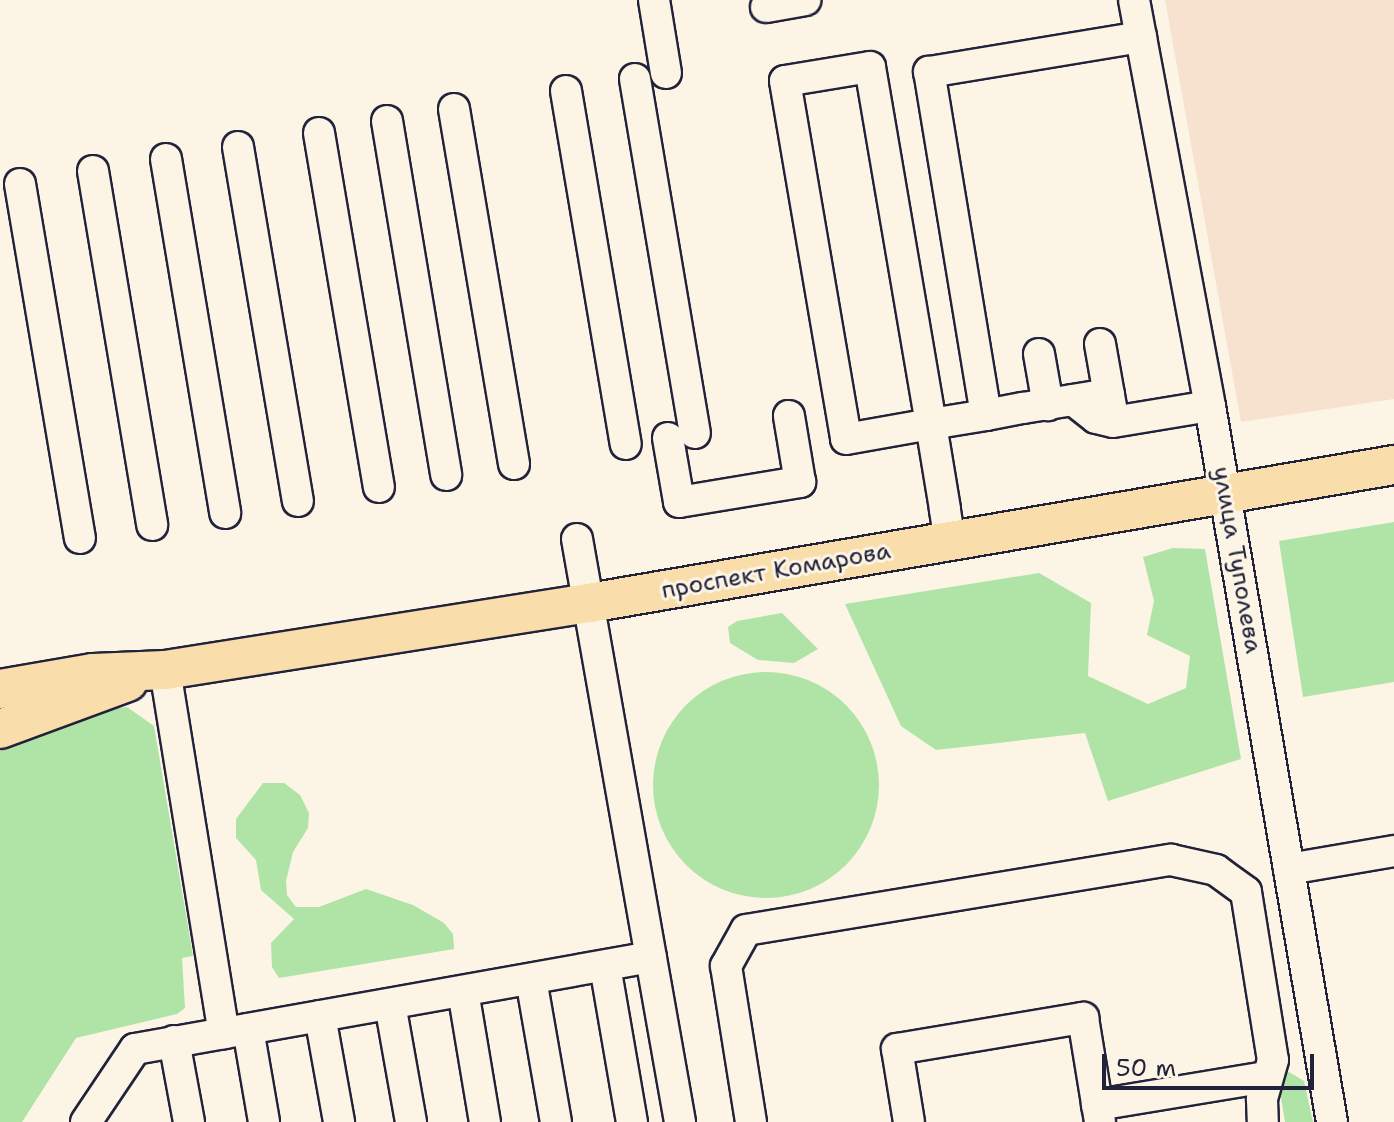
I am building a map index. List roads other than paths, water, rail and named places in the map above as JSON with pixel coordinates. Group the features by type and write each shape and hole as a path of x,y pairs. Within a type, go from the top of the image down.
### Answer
{"main road":[{"name":"проспект Комарова","path":"0,689 93,673 160,670 589,603 1394,465"},
{"name":"проспект Комарова","path":"0,729 160,670"}],"street":[{"path":"654,0 666,73"},
{"path":"766,7 805,0"},
{"name":"улица Туполева","path":"1134,0 1226,495 1332,1122"},
{"path":"986,415 929,72 1141,37"},
{"path":"950,542 931,424 870,67 785,81 846,439 931,424 1060,402 1096,418 1111,408 1210,406"},
{"path":"635,79 681,435 679,502 800,482 789,416"},
{"path":"566,91 626,444"},
{"path":"454,109 514,464"},
{"path":"387,121 446,475"},
{"path":"319,133 379,487"},
{"path":"238,147 298,501"},
{"path":"166,159 225,513"},
{"path":"93,171 152,525"},
{"path":"20,184 80,538"},
{"path":"1100,344 1111,408"},
{"path":"1039,354 1060,402"},
{"path":"577,539 651,957 676,1121"},
{"path":"160,670 236,1031 264,1122"},
{"path":"1289,869 1394,851"},
{"path":"751,1122 726,966 746,930 1171,860 1216,870 1246,892 1270,1069 1263,1122"},
{"path":"86,1122 107,1108 135,1049 651,957"},
{"path":"605,966 632,1122"},
{"path":"531,979 556,1122"},
{"path":"463,991 485,1122"},
{"path":"390,1004 411,1122"},
{"path":"320,1016 339,1122"},
{"path":"909,1122 897,1049 1083,1018 1099,1114 1320,1053"},
{"path":"174,1041 189,1122"}]}
